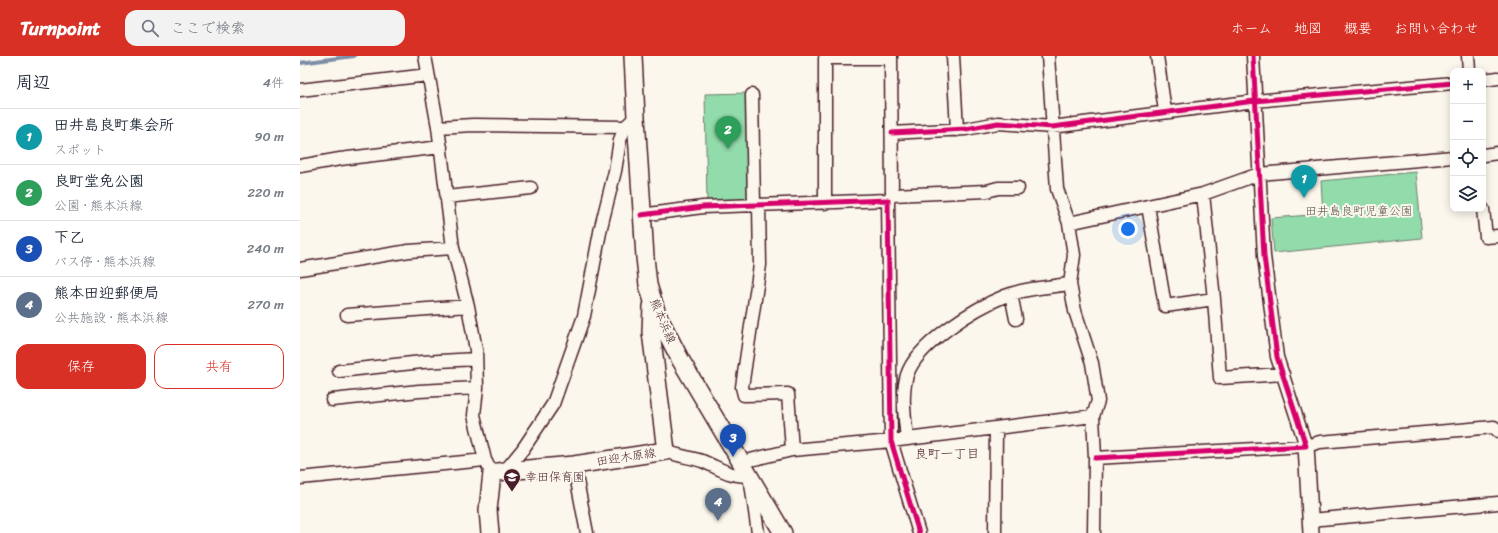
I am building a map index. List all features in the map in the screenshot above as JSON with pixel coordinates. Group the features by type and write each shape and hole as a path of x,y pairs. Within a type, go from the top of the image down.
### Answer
{"main road":[{"name":"熊本浜線","path":"633,56 630,122 648,278 657,314 680,359 783,533"},
{"name":"田迎木原線","path":"494,468 574,465 666,451 651,332 652,297"},
{"path":"490,533 488,510 494,468"}],"street":[{"path":"425,56 438,126 453,248 468,306 476,350 477,388 474,415 494,468"},
{"path":"953,56 957,130"},
{"path":"1048,56 1057,189 1069,223 1074,255 1070,284 1075,311 1092,363 1098,401 1093,416 1095,458 1094,533"},
{"path":"1157,56 1165,111"},
{"path":"1253,56 1264,256 1277,357 1306,446 1310,527 1498,503"},
{"path":"1468,56 1469,68"},
{"path":"825,203 826,58 891,57 891,440 918,533"},
{"path":"300,90 428,75"},
{"path":"1486,80 1498,78"},
{"path":"892,134 957,130 998,123 1052,127 1255,100 1450,82"},
{"path":"752,95 760,265 742,387 744,395 788,394 792,450"},
{"path":"300,478 494,468 523,448 553,404 584,316 601,227 630,122 438,126"},
{"path":"300,166 340,159 441,147"},
{"path":"1486,154 1498,153"},
{"path":"1069,223 1203,194 1259,174 1450,157"},
{"path":"446,198 531,188"},
{"path":"641,215 704,207 825,203 987,191 998,188 1018,188"},
{"path":"1203,194 1214,299 1220,378 1283,374"},
{"path":"1148,206 1165,306 1214,299"},
{"path":"1483,212 1486,237 1498,236"},
{"path":"300,270 409,251 453,248"},
{"path":"906,439 904,405 905,386 908,374 915,359 931,341 978,310 1005,296 1025,291 1070,284"},
{"path":"1012,294 1016,319"},
{"path":"347,315 468,306"},
{"path":"339,371 422,362 476,359"},
{"path":"332,400 419,391 477,388"},
{"path":"666,451 702,461 716,469 738,476 746,469 792,450 906,439 1093,416"},
{"path":"1095,458 1306,446 1320,442 1494,427 1498,432"},
{"path":"995,533 996,428"},
{"path":"574,465 587,533"},
{"path":"746,469 758,533"}],"green space":[{"path":"750,93 752,203 707,205 705,94"},
{"name":"田井島良町児童公園","path":"1416,172 1422,238 1274,253 1271,218 1323,214 1321,181"}],"waterway":[{"path":"300,63 354,56"}],"cycle path":[{"path":"1095,458 1306,446 1277,357 1264,256 1253,56"},
{"path":"892,133 966,129 998,123 1052,127 1255,101 1450,83"},
{"path":"641,215 703,207 888,200 891,441 919,533"}],"place":[{"name":"良町堂免公園","path":"728,149"},
{"name":"田井島良町集会所","path":"1304,198"},
{"name":"下乙","path":"733,457"},
{"name":"幸田保育園","path":"512,492"},
{"name":"熊本田迎郵便局","path":"718,521"}],"district":[{"name":"良町一丁目","path":"947,453"}]}
